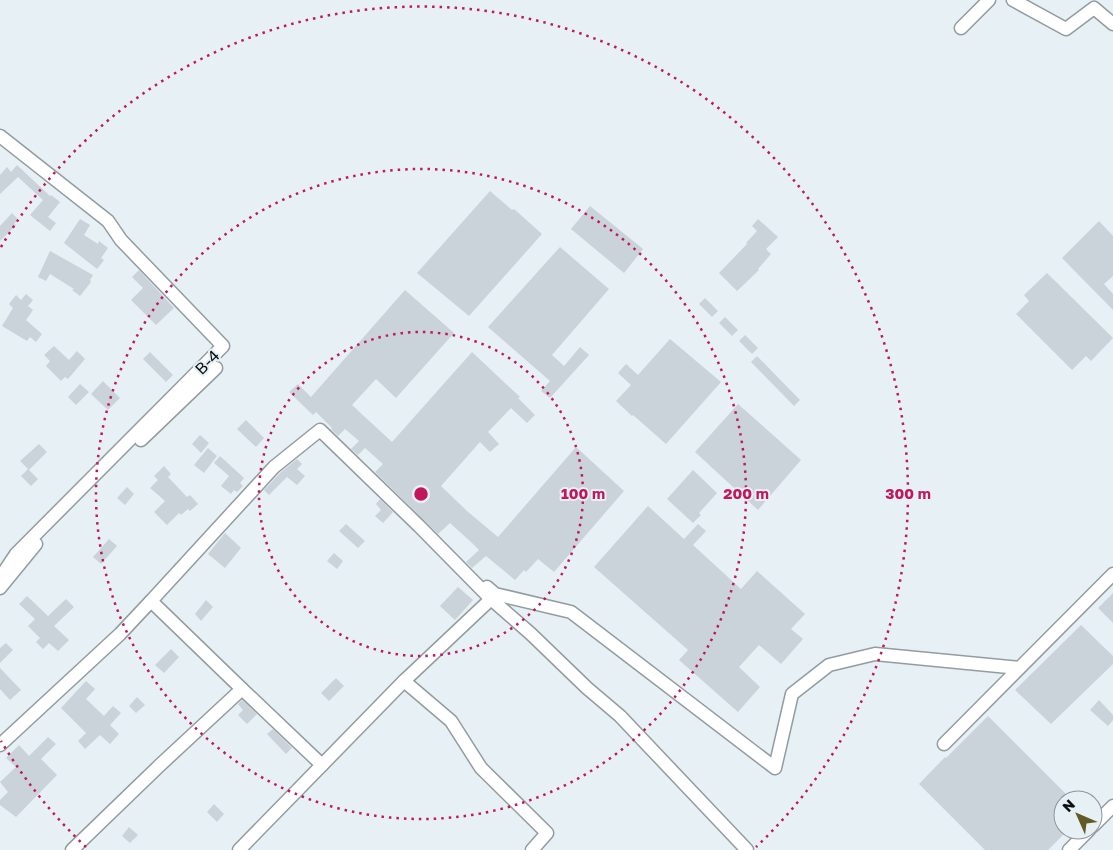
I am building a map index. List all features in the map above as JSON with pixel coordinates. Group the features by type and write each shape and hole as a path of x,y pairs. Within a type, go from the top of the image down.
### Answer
{"street":[{"path":"961,28 989,0"},
{"path":"1013,0 1066,29 1094,8 1113,24"},
{"name":"B-4","path":"0,136 108,221 121,240 223,346 16,554 0,578"},
{"path":"0,588 35,545 216,368"},
{"path":"0,745 120,634 274,467 320,430 491,599 620,716 747,850"},
{"path":"419,526 495,594 571,612 775,768 792,694 829,666 875,654 1019,668"},
{"path":"944,744 1113,574"},
{"path":"239,850 404,682 491,599"},
{"path":"151,602 322,765"},
{"path":"404,682 451,721 481,768 547,833 532,850"},
{"path":"72,850 242,689"},
{"path":"1103,816 1113,806"},
{"path":"1069,850 1079,840"}],"building":[{"path":"17,165 50,196 60,202 48,217 56,223 50,231 30,215 43,200 18,177 0,194 0,175 7,167 11,172"},
{"path":"490,191 542,234 469,316 417,273"},
{"path":"590,206 643,249 624,273 571,229"},
{"path":"12,213 18,219 14,224 16,225 0,241 0,226"},
{"path":"80,219 90,225 84,235 98,244 99,241 108,248 101,258 104,260 97,269 64,243"},
{"path":"758,219 778,237 766,249 771,254 759,270 737,291 719,273 757,231 752,226"},
{"path":"1099,221 1113,236 1113,276 1104,284 1113,294 1113,310 1062,258"},
{"path":"560,247 609,289 552,355 564,366 580,347 589,355 550,398 541,391 550,381 488,327"},
{"path":"50,251 93,275 90,280 91,282 80,296 72,290 74,289 50,274 46,281 38,277"},
{"path":"139,270 174,308 156,325 131,300 143,288 132,277"},
{"path":"1047,273 1113,338 1091,361 1086,356 1072,370 1016,314 1029,301 1024,295"},
{"path":"405,290 454,333 396,398 376,379 352,405 392,442 472,352 520,397 518,398 535,415 527,423 511,408 488,432 499,444 490,452 480,442 441,486 467,511 498,537 576,447 624,491 554,572 538,559 526,572 524,570 515,580 486,556 472,568 466,562 479,550 472,543 450,523 438,534 375,472 383,464 365,448 358,455 351,449 359,441 345,429 338,436 316,412 313,415 289,392 298,384 311,397"},
{"path":"26,294 33,300 28,306 33,310 26,320 42,334 36,342 30,337 27,341 2,326 13,308 9,304 16,295 21,300"},
{"path":"705,298 718,311 712,317 699,304"},
{"path":"725,317 738,330 732,336 719,323"},
{"path":"745,335 758,348 752,354 739,341"},
{"path":"670,339 721,382 666,444 616,401 631,385 618,373 626,364 638,375"},
{"path":"54,346 69,360 77,351 85,359 68,379 65,377 61,381 46,366 50,361 44,355"},
{"path":"150,352 173,375 166,382 143,359"},
{"path":"757,356 800,400 794,406 751,362"},
{"path":"103,381 120,398 108,410 91,394"},
{"path":"80,384 89,392 76,405 68,397"},
{"path":"738,404 801,460 758,510 695,452"},
{"path":"246,420 264,438 256,447 237,429"},
{"path":"200,435 209,443 201,453 192,444"},
{"path":"39,444 47,452 29,470 38,479 31,486 21,476 28,469 20,461"},
{"path":"208,448 217,456 204,473 194,465"},
{"path":"220,456 244,478 240,483 243,486 237,492 234,490 231,494 221,486 229,476 214,463"},
{"path":"297,459 302,464 297,469 305,476 297,485 287,477 269,495 264,490"},
{"path":"164,466 171,474 168,477 187,497 190,495 198,504 190,511 188,509 181,515 179,513 167,525 154,512 165,501 150,488 158,480 154,476"},
{"path":"693,470 717,493 699,513 701,515 693,523 667,499"},
{"path":"127,487 134,494 125,505 117,498"},
{"path":"380,499 393,512 383,523 375,516 381,510 376,504"},
{"path":"648,506 684,539 698,524 706,531 693,545 741,589 757,571 805,614 791,629 803,639 781,664 759,645 739,667 760,687 738,712 679,660 688,650 594,567"},
{"path":"346,524 365,541 358,548 339,531"},
{"path":"225,533 241,548 225,568 208,554"},
{"path":"109,539 117,546 101,564 93,557"},
{"path":"334,553 343,561 337,569 327,561"},
{"path":"458,587 473,600 455,620 440,606"},
{"path":"1113,593 1113,623 1098,608"},
{"path":"27,596 48,616 66,599 74,607 54,626 69,640 58,651 49,643 43,649 36,642 40,638 28,626 35,619 19,604"},
{"path":"206,600 213,607 201,621 195,614"},
{"path":"1081,625 1113,656 1113,664 1051,724 1015,690"},
{"path":"6,643 13,650 0,663 0,648"},
{"path":"171,649 179,657 164,673 155,665"},
{"path":"0,668 21,690 10,700 0,689"},
{"path":"336,678 344,686 329,701 321,693"},
{"path":"86,681 95,689 86,699 104,716 113,706 121,713 110,725 119,734 110,744 100,735 85,749 78,741 86,733 61,708"},
{"path":"137,697 145,705 136,713 129,706"},
{"path":"242,700 257,714 247,724 238,715 243,710 238,704"},
{"path":"1099,700 1113,715 1113,720 1108,726 1090,710"},
{"path":"988,716 1062,790 1053,790 1053,840 1058,840 1048,850 985,850 919,784"},
{"path":"273,729 292,748 286,754 267,734"},
{"path":"48,737 56,744 41,759 57,775 16,817 0,805 0,800 8,792 0,782 16,767 6,758 19,745 29,756"},
{"path":"214,804 224,814 217,822 207,812"},
{"path":"129,827 138,835 130,843 122,836"}]}
